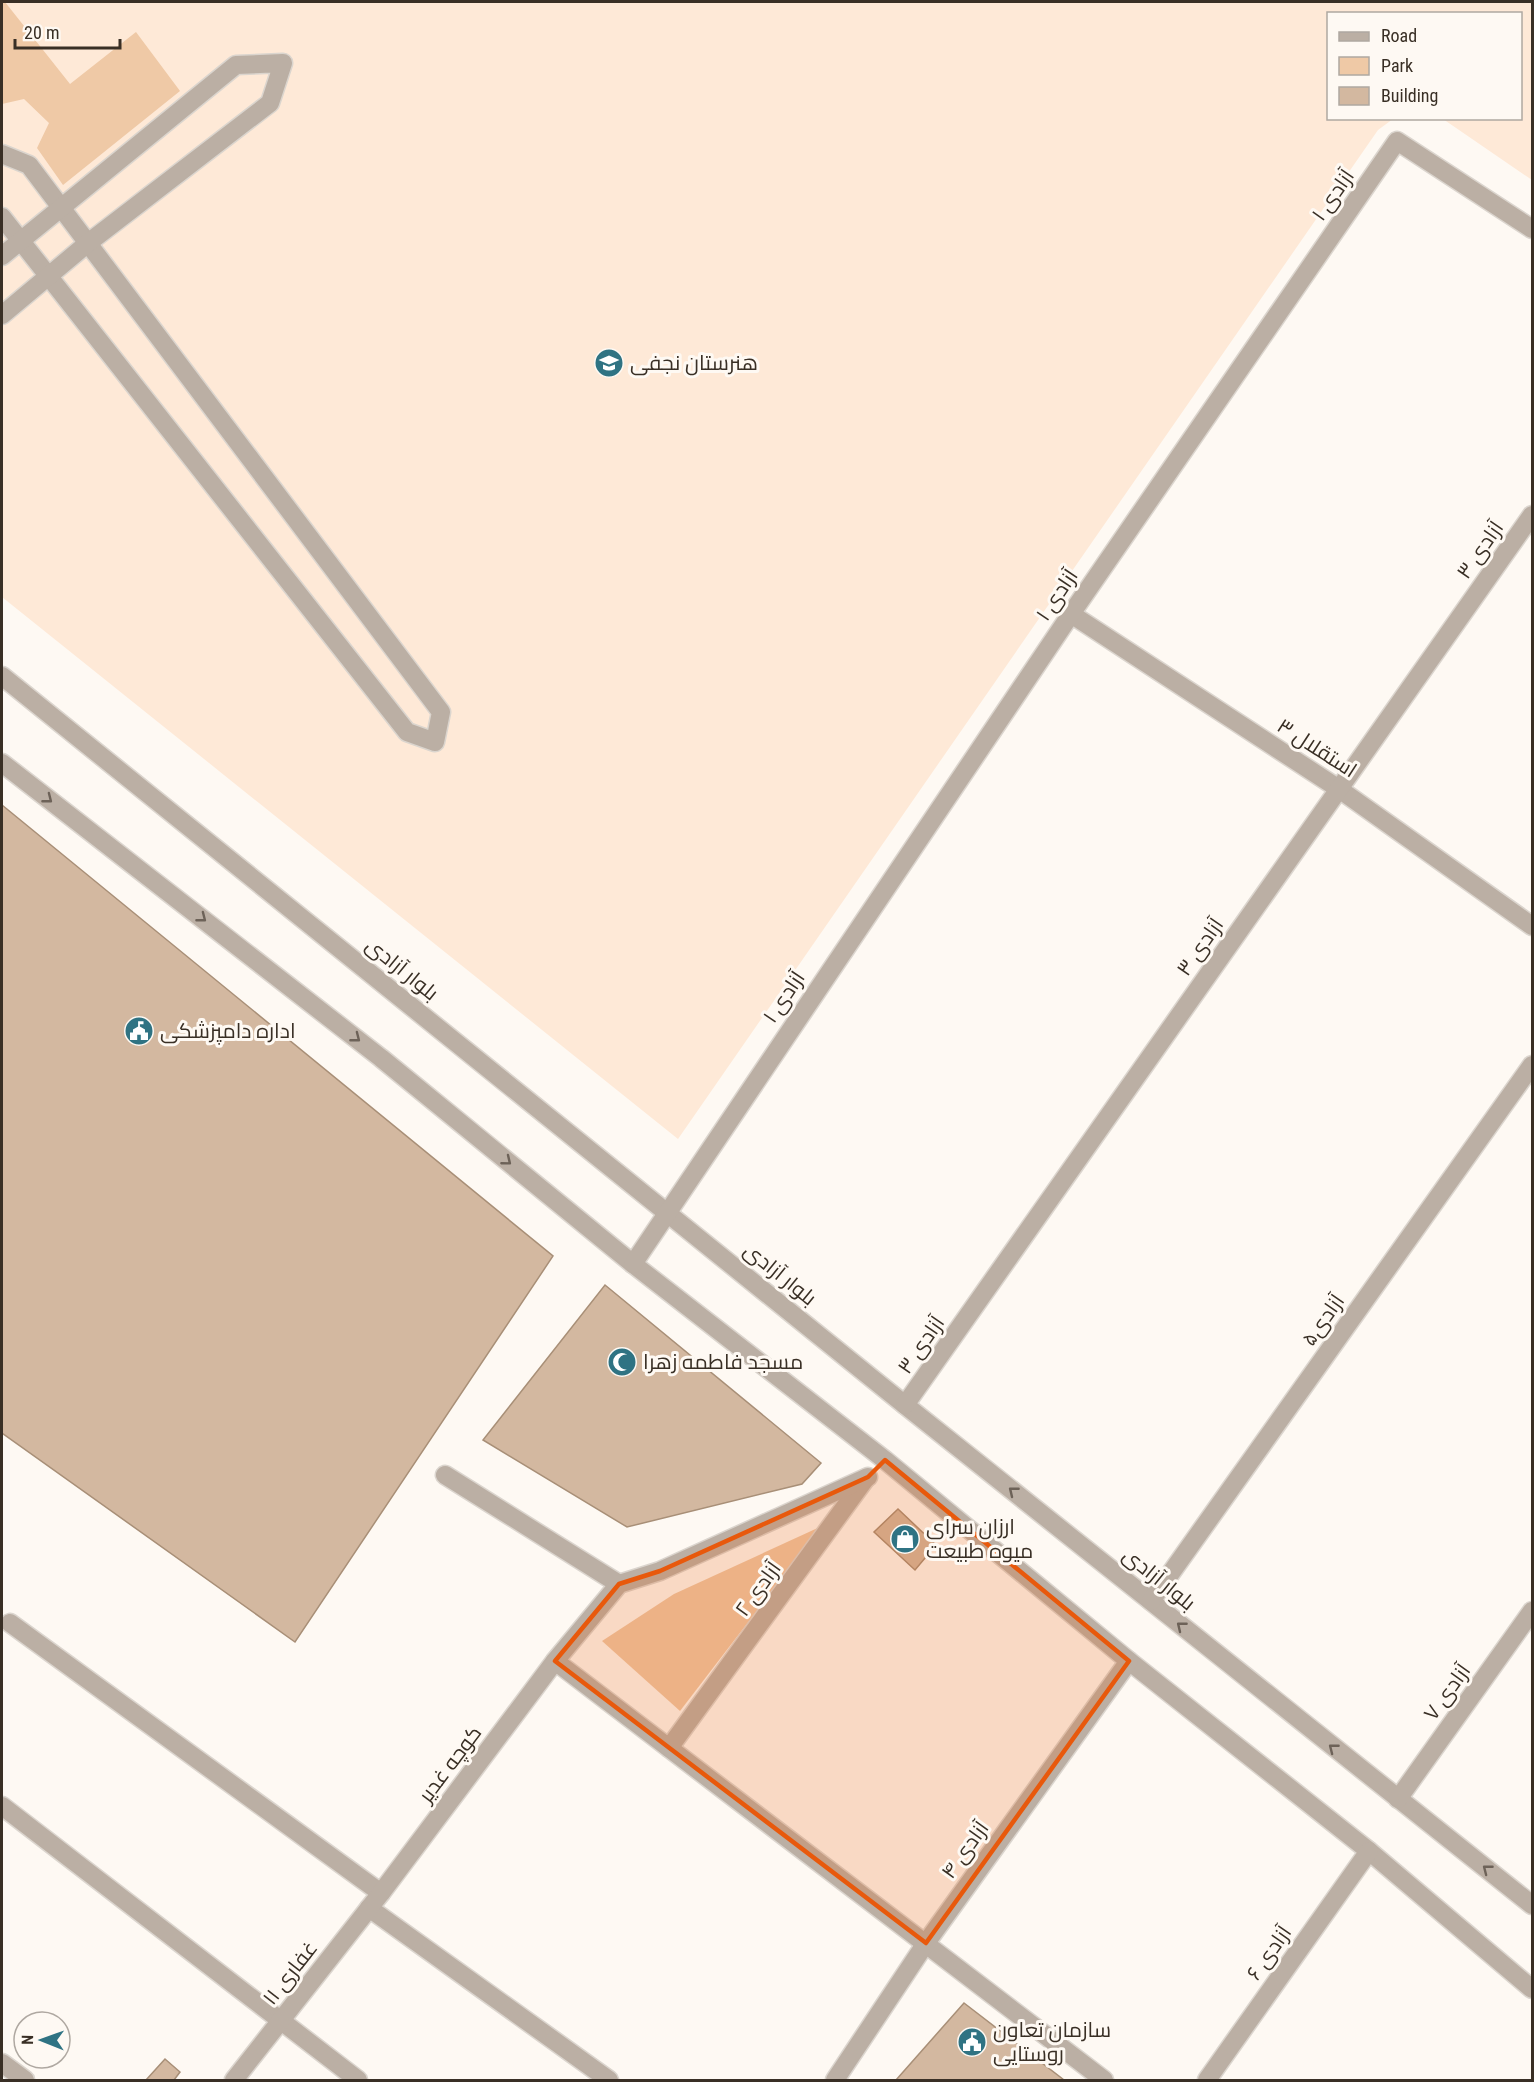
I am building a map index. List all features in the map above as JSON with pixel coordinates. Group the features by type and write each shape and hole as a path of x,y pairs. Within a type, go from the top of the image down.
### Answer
{"street":[{"path":"2,256 236,65 283,63 270,103 88,243 2,315"},
{"name":"آزادی ۱","path":"633,1264 667,1210 1071,614 1397,141 1533,229"},
{"path":"2,154 29,165 441,712 435,742 407,732 2,218"},
{"name":"آزادی ۳","path":"905,1406 1533,515"},
{"name":"استقلال ۳","path":"1071,614 1339,789 1533,926"},
{"name":"بلوار آزادی","path":"2,676 667,1210 905,1406 1533,1905"},
{"path":"2,763 381,1058 633,1264 885,1460 1129,1661 1369,1851 1533,1989"},
{"name":"آزادی۵","path":"1151,1601 1533,1065"},
{"name":"آزادی ۲","path":"669,1748 868,1477 885,1460"},
{"path":"445,1475 619,1584 660,1571 868,1477"},
{"name":"کوچه غدیر","path":"381,1893 555,1661 619,1584"},
{"name":"آزادی ۷","path":"1398,1799 1533,1611"},
{"path":"10,1623 381,1893"},
{"path":"555,1661 1104,2080"},
{"name":"آزادی ۴","path":"839,2075 926,1943 1129,1661"},
{"path":"2,1806 358,2080"},
{"name":"آزادی ۶","path":"1207,2080 1369,1851"},
{"name":"غفاری ۱۱","path":"234,2080 381,1893"},
{"path":"369,1908 609,2080"},
{"path":"2,2063 25,2080"}],"highlighted area":[{"path":"885,1460 1129,1661 926,1943 555,1661 619,1584 660,1571 868,1477"}],"shaded area":[{"name":"هنرستان نجفی","path":"2,2 1532,2 1532,180 1444,120 1522,120 1522,12 1327,12 1327,120 1392,120 1378,130 678,1139 2,597"}],"green space":[{"path":"2,2 5,2 70,84 136,32 180,91 63,185 37,148 49,123 24,99 2,104"},
{"path":"822,1526 680,1711 602,1641 674,1594"}],"building":[{"name":"اداره دامپزشکی","path":"2,805 553,1256 295,1642 2,1433"},
{"name":"مسجد فاطمه زهرا","path":"605,1285 821,1463 802,1484 627,1527 483,1440"},
{"name":"ارزان سرای میوه طبیعت","path":"898,1509 936,1545 915,1570 874,1532"},
{"name":"سازمان تعاون روستایی","path":"964,2003 1064,2080 896,2080"},
{"path":"165,2059 180,2072 174,2080 146,2080"}],"place":[{"name":"هنرستان نجفی","path":"609,363"},
{"name":"اداره دامپزشکی","path":"139,1031"},
{"name":"مسجد فاطمه زهرا","path":"622,1362"},
{"name":"ارزان سرای میوه طبیعت","path":"905,1539"},
{"name":"سازمان تعاون روستایی","path":"972,2042"}]}
